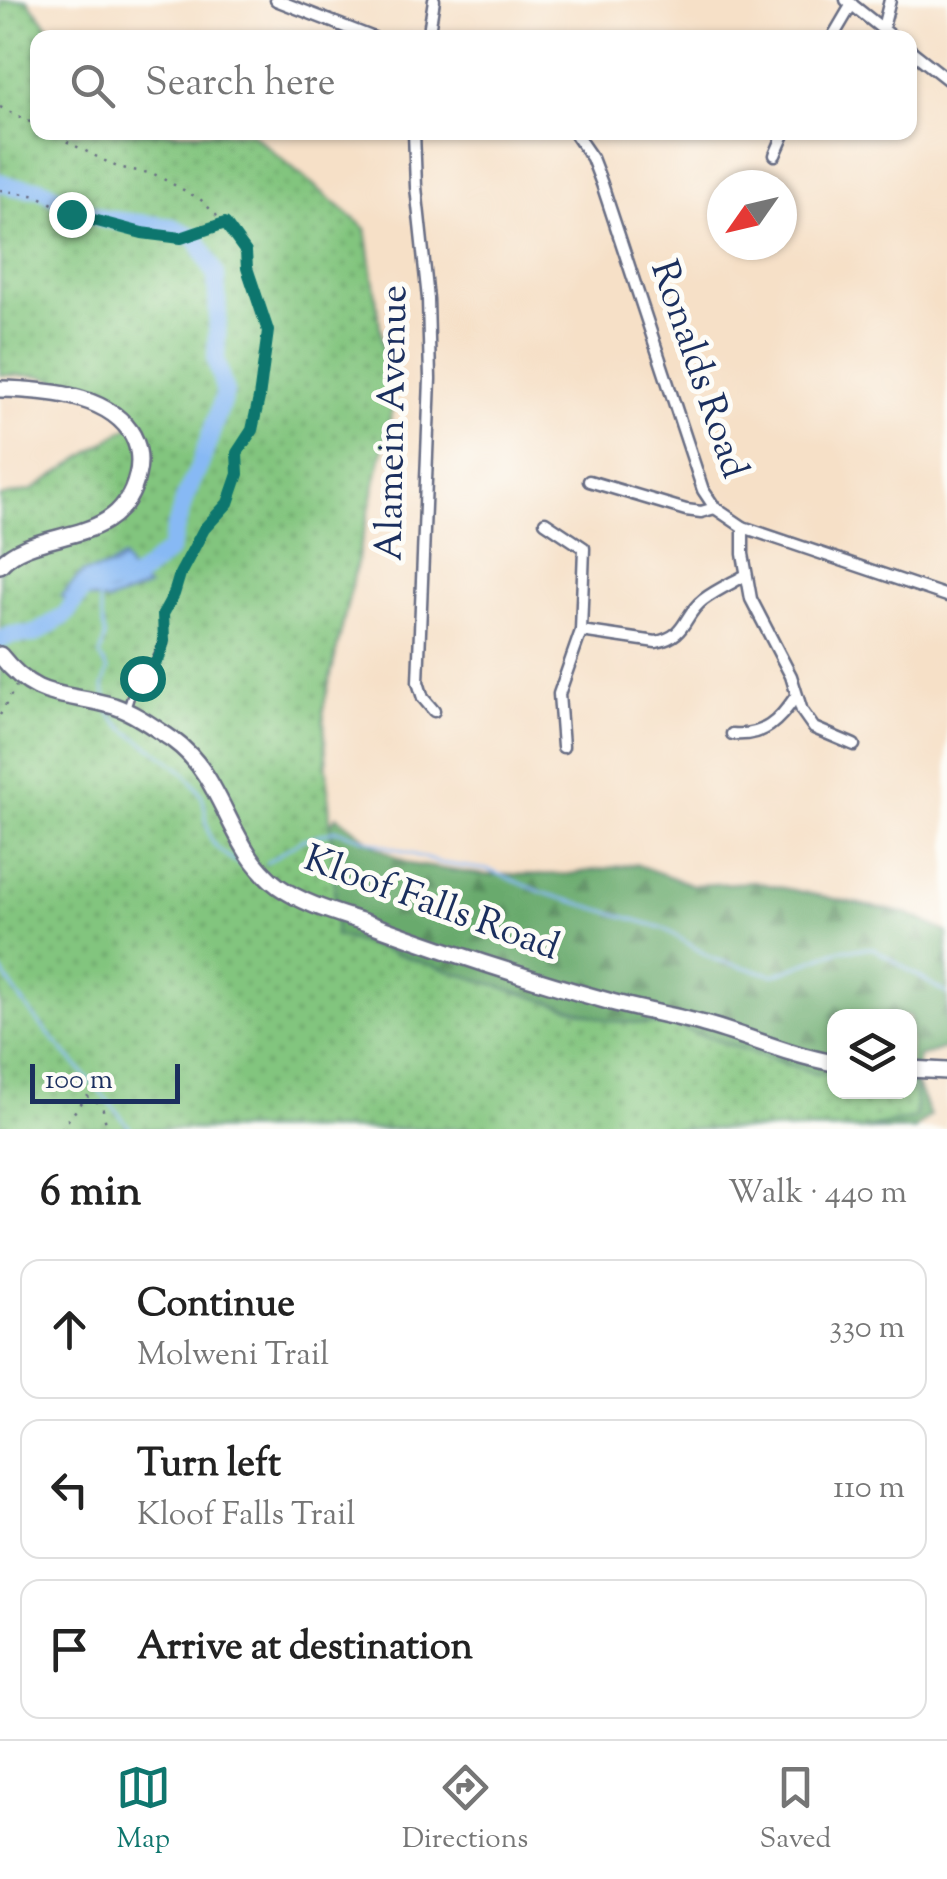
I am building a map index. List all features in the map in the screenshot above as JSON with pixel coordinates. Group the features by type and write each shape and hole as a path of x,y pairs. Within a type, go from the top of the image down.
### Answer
{"main road":[{"path":"0,390 74,398 112,414 133,436 139,468 131,493 106,519 83,532 15,553 0,565"},
{"path":"0,655 24,680"},
{"name":"Kloof Falls Road","path":"24,680 61,698 114,707 192,754 211,780 237,836 258,867 290,894 470,960 827,1062"},
{"path":"917,1069 947,1071"}],"street":[{"path":"276,0 353,30"},
{"path":"429,30 434,0"},
{"path":"836,30 849,2 883,28 890,0"},
{"path":"917,55 947,79"},
{"name":"Alamein Avenue","path":"414,140 428,299 430,379 418,682 423,698 434,711"},
{"name":"Ronalds Road","path":"580,140 602,184 686,446 703,490 715,508 744,527 947,596"},
{"path":"774,156 781,140"},
{"path":"590,481 686,510 702,512 715,508"},
{"path":"545,522 584,548 581,631 559,694 563,747"},
{"path":"744,527 746,575 756,610 792,676 796,696 814,728 854,744"},
{"path":"581,631 656,642 667,640 683,628 698,603 746,575"},
{"path":"732,734 759,734 796,696"}],"lane":[{"path":"114,707 157,663 164,641"}],"path":[{"path":"0,108 30,122"},
{"path":"64,140 117,167 154,174 200,199 225,223 246,252 247,268 268,331 252,430 237,453 238,474 228,503 204,529 180,574 163,614 164,641"},
{"path":"0,190 38,196 71,214 142,233 181,238 225,223"},
{"path":"0,715 12,689 24,680"},
{"path":"61,1129 87,1096 102,1104 107,1129"}],"green space":[{"path":"0,0 27,0 51,30 30,30 30,107"},
{"path":"0,0 27,0 51,30 30,30 30,140 259,140 366,229 392,410 323,709 335,935 610,1021 674,1026 827,1075 827,1099 915,1099 916,1118 861,1129 0,1129 0,497 32,490 136,422 108,397 42,376 0,375"},
{"path":"39,140 259,140 366,229 392,410 323,709 330,824 337,816 376,846 409,864 484,875 569,874 635,864 693,885 755,882 908,914 947,932 947,1047 919,1057 917,1068 917,1009 827,1009 827,1099 917,1099 917,1085 930,1116 915,1129 0,1129 164,465 84,299"}],"water":[{"path":"123,558 135,579 148,587 108,602 85,597 66,600 61,596 82,573 109,567"}],"waterway":[{"path":"0,182 41,189 105,219 172,227 196,238 216,275 216,360 225,393 169,551 135,579 83,590 65,615 35,634 11,635 0,640"},
{"path":"99,599 105,637 100,656 108,670 103,687 106,698"},
{"path":"108,711 128,732 192,781 203,800 212,841 229,858 249,868"},
{"path":"266,863 301,840 336,830 440,863 489,870 544,893 663,928 713,959 774,975 840,950 873,948 947,994"},
{"path":"0,968 46,1031 131,1129"}],"route":[{"path":"71,214 142,233 181,238 225,223 246,252 247,268 268,331 252,430 237,453 238,474 228,503 204,529 180,574 163,614 164,641 159,658 142,678"}]}
